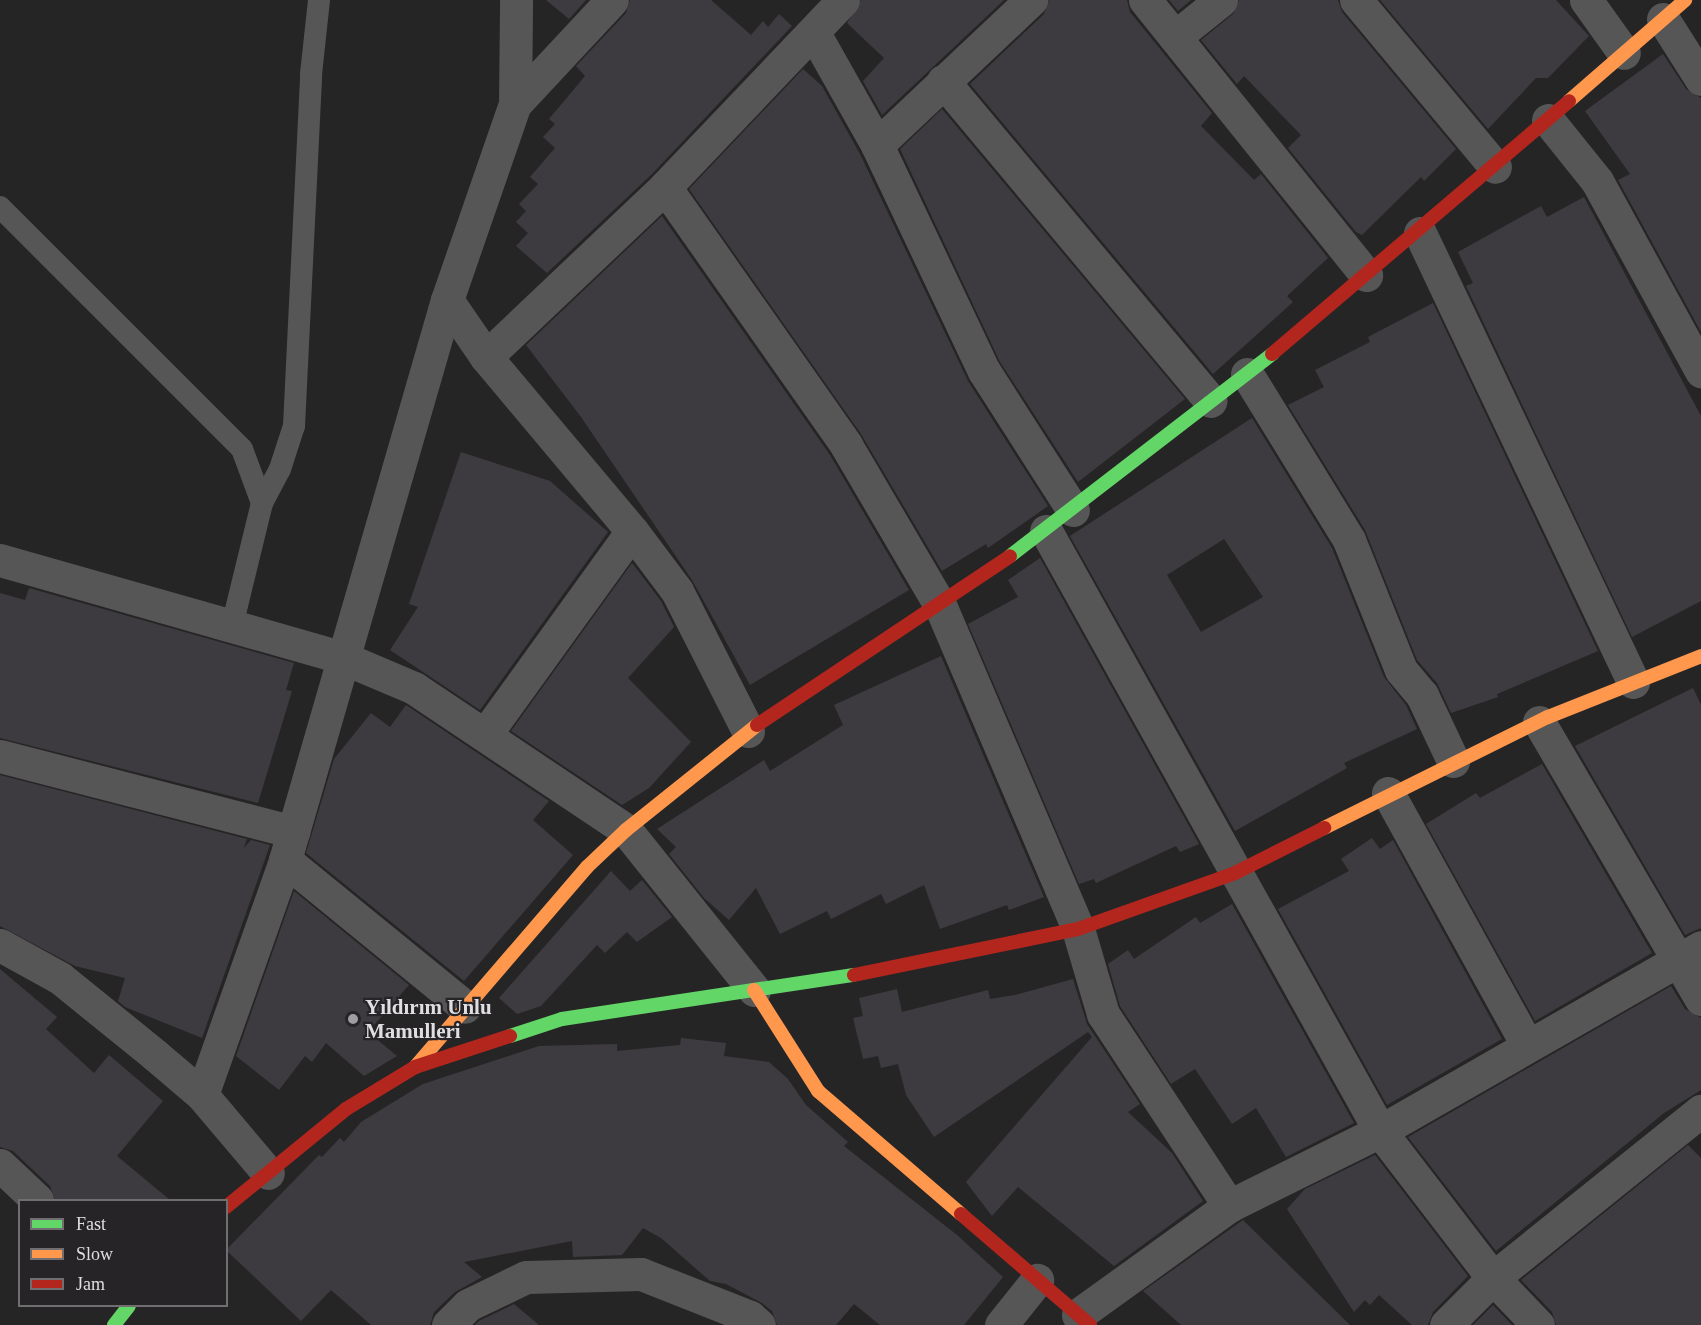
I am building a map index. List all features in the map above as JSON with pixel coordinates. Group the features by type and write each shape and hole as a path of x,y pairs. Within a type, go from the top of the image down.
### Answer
{"street":[{"path":"202,1095 289,846 341,657 447,300 515,104 516,0"},
{"path":"515,104 612,0"},
{"path":"486,357 665,187 843,0"},
{"path":"877,145 1031,0"},
{"path":"1145,0 1366,275"},
{"path":"1175,37 1221,0"},
{"path":"1356,0 1495,167"},
{"path":"1586,0 1624,54"},
{"path":"415,1066 587,867 626,830 748,731 940,605 1046,531 1247,374 1420,233 1674,9 1701,79"},
{"path":"814,33 877,145 984,371 1073,510"},
{"path":"943,81 1212,400"},
{"path":"1548,120 1598,181 1701,371"},
{"path":"665,187 846,445 940,605 1078,929 1103,1014 1229,1206"},
{"path":"1420,233 1633,682"},
{"path":"447,300 486,357 632,531 676,591 748,731"},
{"path":"1247,374 1349,540 1401,670 1422,695 1453,761"},
{"path":"485,735 632,531"},
{"path":"1046,531 1380,1131 1493,1278 1538,1325"},
{"path":"0,560 341,657 414,688 626,830 754,990 818,1090 1084,1320 1229,1206 1380,1131 1690,953"},
{"path":"228,1206 346,1109 415,1066 562,1019 863,974 1078,929 1235,873 1453,761 1633,682 1701,656"},
{"path":"1539,722 1690,953 1701,999"},
{"path":"0,756 289,846 465,1007"},
{"path":"1388,793 1527,1045"},
{"path":"0,945 60,978 202,1095 268,1173"},
{"path":"1446,1325 1493,1278 1701,1111"},
{"path":"0,1165 36,1199"},
{"path":"448,1325 468,1305 526,1277 641,1274 750,1322"},
{"path":"1000,1325 1037,1280"},
{"path":"114,1325 128,1307"}],"lane":[{"path":"232,626 262,503 280,469 294,426 311,74 319,0"},
{"path":"0,207 242,449 262,503"}],"building":[{"path":"546,0 586,0 569,19"},
{"path":"630,0 711,0 751,35 763,21 768,27 779,14 792,26 652,174 547,273 516,246 528,233 516,222 526,211 519,204 538,184 530,177 555,148 543,137 555,124 549,119 585,76 576,66 626,13"},
{"path":"861,0 1004,0 882,115 863,81 884,58 847,23"},
{"path":"1049,0 1127,0 1130,12 1212,113 1201,126 1254,180 1261,174 1328,258 1287,296 1293,302 1213,374 970,84 1044,14"},
{"path":"1169,0 1191,0 1178,11"},
{"path":"1239,0 1338,0 1342,12 1456,149 1424,181 1421,177 1362,235 1356,232 1288,148 1301,135 1244,76 1237,84 1201,40 1233,14"},
{"path":"1380,0 1556,0 1589,36 1548,78 1536,78 1488,129"},
{"path":"1663,54 1686,89 1701,98 1701,332 1618,180 1630,174 1585,111"},
{"path":"803,69 822,86 860,154 968,381 1048,506 988,548 986,544 942,571 861,434 689,189"},
{"path":"942,109 1185,399 1078,482 1000,362 900,149"},
{"path":"1584,197 1701,416 1701,601 1632,637 1466,286 1473,283 1458,252 1541,206 1547,217"},
{"path":"662,216 830,455 909,590 750,685 692,580 581,417 526,345"},
{"path":"1433,303 1598,651 1497,694 1498,697 1451,713 1437,683 1417,660 1365,530 1288,405 1324,387 1315,370 1370,342 1368,337"},
{"path":"1252,418 1332,548 1384,677 1406,705 1417,729 1344,763 1347,768 1235,831 1070,536","holes":["1224,539 1263,597 1201,632 1167,575"]},
{"path":"461,452 550,481 608,532 480,710 390,650 418,607 409,604"},
{"path":"1040,558 1199,844 1180,852 1176,846 1096,883 1094,879 1079,884 968,624 1018,597 1008,580"},
{"path":"632,563 661,601 674,627 628,678 691,742 649,788 622,805 511,731"},
{"path":"29,588 294,663 286,690 292,691 258,803 0,738 0,593 25,600"},
{"path":"941,656 1044,897 1009,910 1007,905 940,929 924,885 886,904 881,894 831,919 827,911 780,934 756,888 729,920 704,898 669,854 676,847 657,829 764,760 770,771 843,725 834,705"},
{"path":"1693,688 1701,705 1701,928 1685,935 1575,746"},
{"path":"406,705 549,801 533,820 573,855 464,981 306,853 334,759 371,713 390,727"},
{"path":"1542,764 1652,953 1535,1021 1426,824 1476,793 1480,798"},
{"path":"0,775 247,839 244,848 251,840 270,845 202,1038 125,1007 118,1001 125,978 75,966 0,926"},
{"path":"1372,838 1380,849 1393,840 1502,1039 1387,1105 1278,909 1349,871 1341,859"},
{"path":"611,871 630,891 642,880 672,917 637,942 627,932 605,953 597,945 541,1006 517,1014 499,998"},
{"path":"294,891 409,985 368,1032 397,1056 364,1076 326,1043 312,1062 305,1056 279,1090 236,1056"},
{"path":"1232,904 1354,1123 1286,1157 1256,1108 1232,1124 1195,1069 1171,1084 1120,1006 1108,964 1128,950 1134,959 1196,917 1200,923"},
{"path":"0,969 57,1017 46,1029 94,1073 109,1055 163,1101 117,1156 169,1199 55,1199 50,1186 13,1151 0,1147"},
{"path":"1073,979 1087,1024 1140,1104 1128,1112 1172,1153 1203,1201 1114,1266 1018,1187 992,1216 966,1182 1092,1037 1088,1032 934,1137 906,1095 898,1064 881,1068 878,1056 863,1059 853,1018 863,1016 859,998 897,989 902,1012 988,990 990,999 1015,995"},
{"path":"1671,986 1685,1009 1701,1018 1701,1090 1664,1113 1496,1251 1408,1137"},
{"path":"681,1038 726,1043 724,1056 769,1062 788,1079 806,1105 848,1142 844,1146 957,1235 1003,1277 964,1325 880,1325 854,1304 836,1325 777,1325 772,1311 762,1303 726,1284 710,1281 661,1238 643,1228 622,1255 573,1257 572,1241 464,1262 482,1277 455,1292 434,1312 430,1325 371,1325 331,1290 301,1321 228,1252 228,1248 319,1155 322,1157 340,1138 344,1142 361,1122 423,1084 539,1046 617,1044 617,1051 680,1045"},
{"path":"1688,1145 1701,1158 1701,1325 1556,1325 1552,1312 1521,1280"},
{"path":"1375,1155 1468,1276 1433,1312 1428,1325 1412,1325 1379,1295 1370,1305 1365,1300 1354,1312 1287,1209 1305,1189"},
{"path":"1243,1220 1350,1325 1181,1325 1143,1291"},
{"path":"514,1304 539,1325 475,1325 479,1321"},
{"path":"1493,1305 1512,1325 1473,1325"}],"traffic: fast":[{"path":"1010,556 1272,354"},
{"path":"510,1036 562,1019 854,975"},
{"path":"114,1325 128,1307"}],"traffic: slow":[{"path":"1569,101 1685,0"},
{"path":"1324,828 1548,717 1701,656"},
{"path":"415,1067 587,867 626,830 757,725"},
{"path":"754,990 818,1091 961,1214"}],"traffic: jam":[{"path":"1272,354 1569,101"},
{"path":"757,725 1010,556"},
{"path":"854,975 1078,929 1235,873 1324,828"},
{"path":"228,1205 346,1109 415,1067 510,1036"},
{"path":"961,1214 1090,1325"}],"place":[{"name":"Yıldırım Unlu Mamulleri","path":"353,1019"}]}
